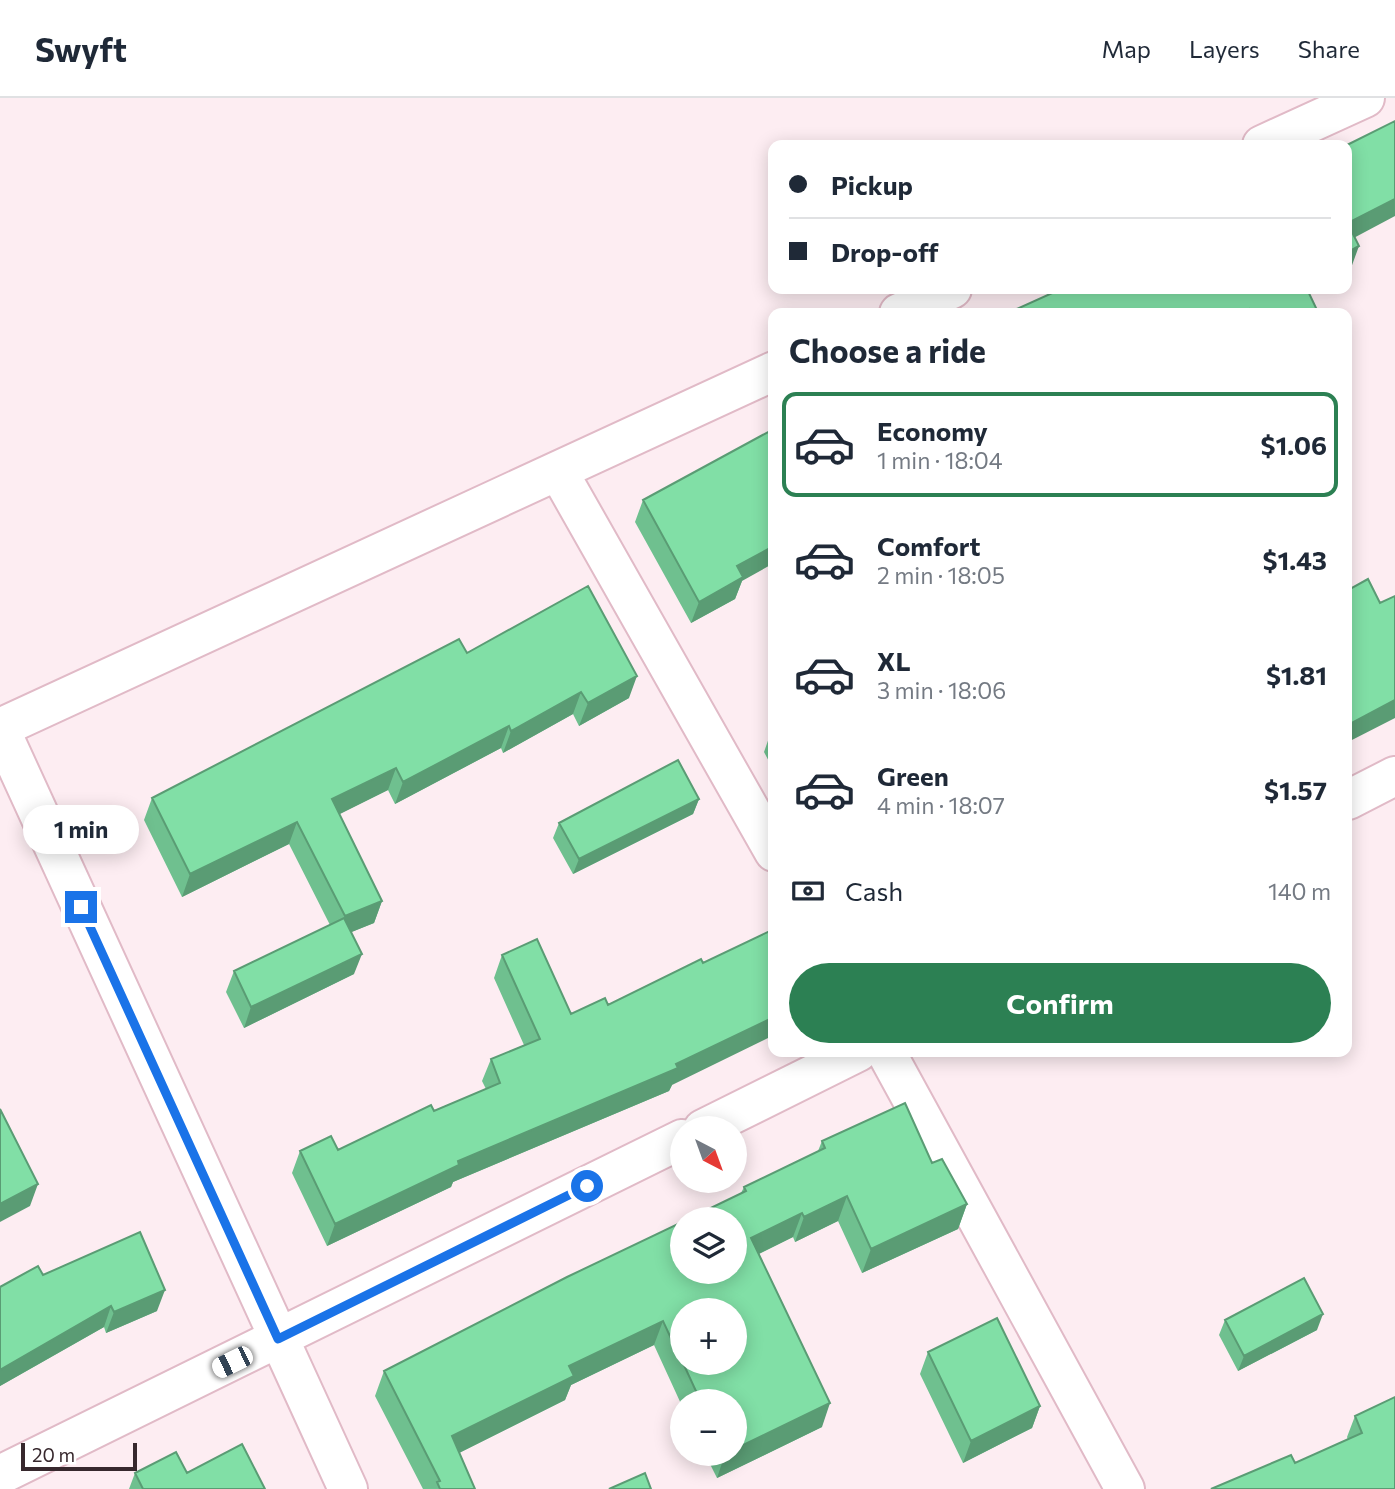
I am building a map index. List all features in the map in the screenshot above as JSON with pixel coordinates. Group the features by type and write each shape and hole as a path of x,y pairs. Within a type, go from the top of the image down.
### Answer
{"street":[{"path":"1273,140 1365,98"},
{"path":"910,308 941,294"},
{"path":"348,1489 0,728 768,374"},
{"path":"558,471 768,841"},
{"path":"1352,798 1395,776"},
{"path":"729,1116 848,1057"},
{"path":"889,1057 1125,1489"},
{"path":"0,1475 670,1145"}],"building":[{"path":"1395,121 1395,199 1352,221 1352,142"},
{"path":"1352,232 1359,246 1352,250"},
{"path":"1050,294 1309,294 1316,308 1019,308"},
{"path":"768,432 768,549 737,566 743,577 699,602 643,500"},
{"path":"1368,579 1380,603 1395,596 1395,700 1352,723 1352,588"},
{"path":"588,586 637,676 588,703 581,692 511,731 509,726 403,782 396,768 332,799 382,901 345,916 297,822 190,874 152,798 459,639 467,653"},
{"path":"678,760 699,799 579,859 559,823"},
{"path":"344,918 362,954 251,1007 234,971"},
{"path":"768,932 768,1020 676,1064 678,1068 458,1161 459,1165 335,1224 300,1151 331,1136 338,1150 431,1105 434,1111 500,1083 491,1059 540,1039 502,955 537,939 571,1014 605,998 608,1005 701,959 703,963"},
{"path":"905,1103 932,1163 942,1159 967,1204 871,1249 847,1196 804,1217 802,1213 751,1238 830,1403 747,1443 747,1389 695,1389 689,1375 747,1375 747,1298 670,1298 670,1336 663,1321 569,1366 574,1376 452,1436 475,1489 440,1489 437,1482 440,1481 384,1371 670,1228 670,1284 747,1284 747,1207 713,1207 740,1194 747,1194 747,1186 825,1148 822,1141"},
{"path":"0,1109 38,1184 0,1204"},
{"path":"140,1232 165,1290 114,1312 111,1306 0,1370 0,1287 38,1266 43,1275"},
{"path":"1304,1278 1323,1314 1244,1356 1225,1320"},
{"path":"997,1318 1040,1406 971,1441 928,1352"},
{"path":"1395,1397 1395,1489 1211,1489 1291,1455 1295,1463 1362,1433 1355,1416"},
{"path":"242,1444 265,1489 143,1489 135,1473 176,1452 187,1473"},
{"path":"645,1473 651,1489 609,1489"}],"route":[{"path":"81,907 278,1339 587,1186"}]}
